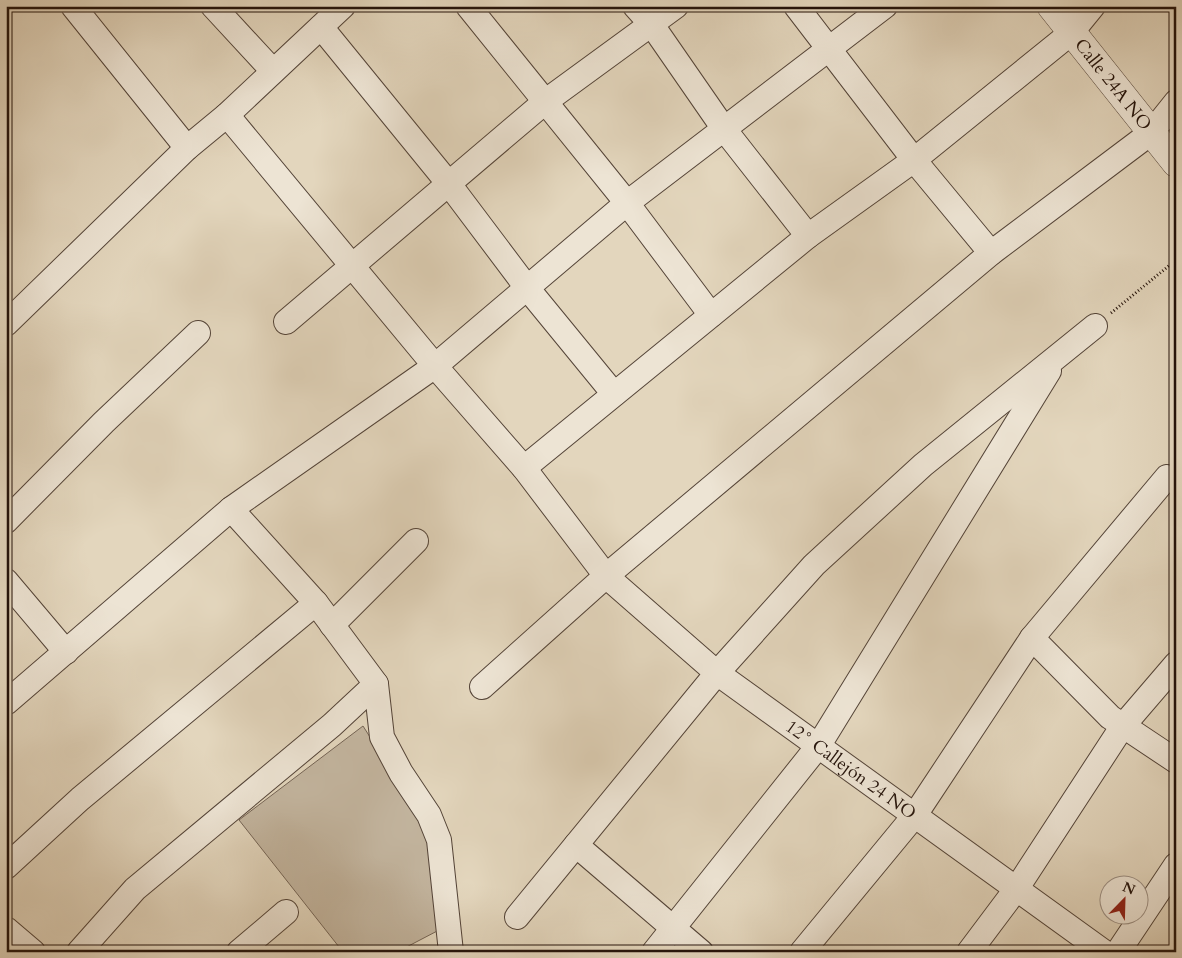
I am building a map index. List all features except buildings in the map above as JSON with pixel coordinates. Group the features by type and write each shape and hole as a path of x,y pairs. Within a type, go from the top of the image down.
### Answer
{"street":[{"path":"73,6 187,148"},
{"path":"213,6 273,71"},
{"path":"6,324 187,148 227,115 343,6"},
{"path":"468,6 627,203 711,315"},
{"path":"635,6 652,25 724,129 808,236"},
{"path":"286,322 546,101 676,6"},
{"path":"796,6 914,160 990,253"},
{"path":"6,703 231,509 435,366 627,203 885,6"},
{"name":"Calle 24A NO","path":"1051,6 1176,163"},
{"path":"524,468 808,236 914,160 1071,33 1093,6"},
{"path":"321,27 449,184 528,289 614,394"},
{"path":"482,687 606,576 990,253 1152,132 1176,102"},
{"name":"12° Callejón 24 NO","path":"227,115 435,366 524,468 606,576 717,673 1104,952"},
{"path":"517,917 717,673 814,565 923,465 1095,326"},
{"path":"6,521 104,422 198,333"},
{"path":"654,952 818,745 1059,355"},
{"path":"802,952 915,815 1032,638 1168,477"},
{"path":"231,509 316,603 376,684 382,737 401,773 429,815 438,840 451,952"},
{"path":"332,625 416,541"},
{"path":"6,581 66,652"},
{"path":"6,868 80,799 316,603"},
{"path":"1032,638 1092,700 1122,727 1176,761"},
{"path":"969,952 1017,888 1122,727 1176,664"},
{"path":"79,952 136,889 332,725 376,684"},
{"path":"576,845 701,952"},
{"path":"1118,952 1176,865"},
{"path":"239,952 286,912"},
{"path":"6,929 33,952"}],"path":[{"path":"1095,326 1176,260"}],"shaded area":[{"path":"363,726 432,835 441,929 397,952 343,952 239,820"}]}
